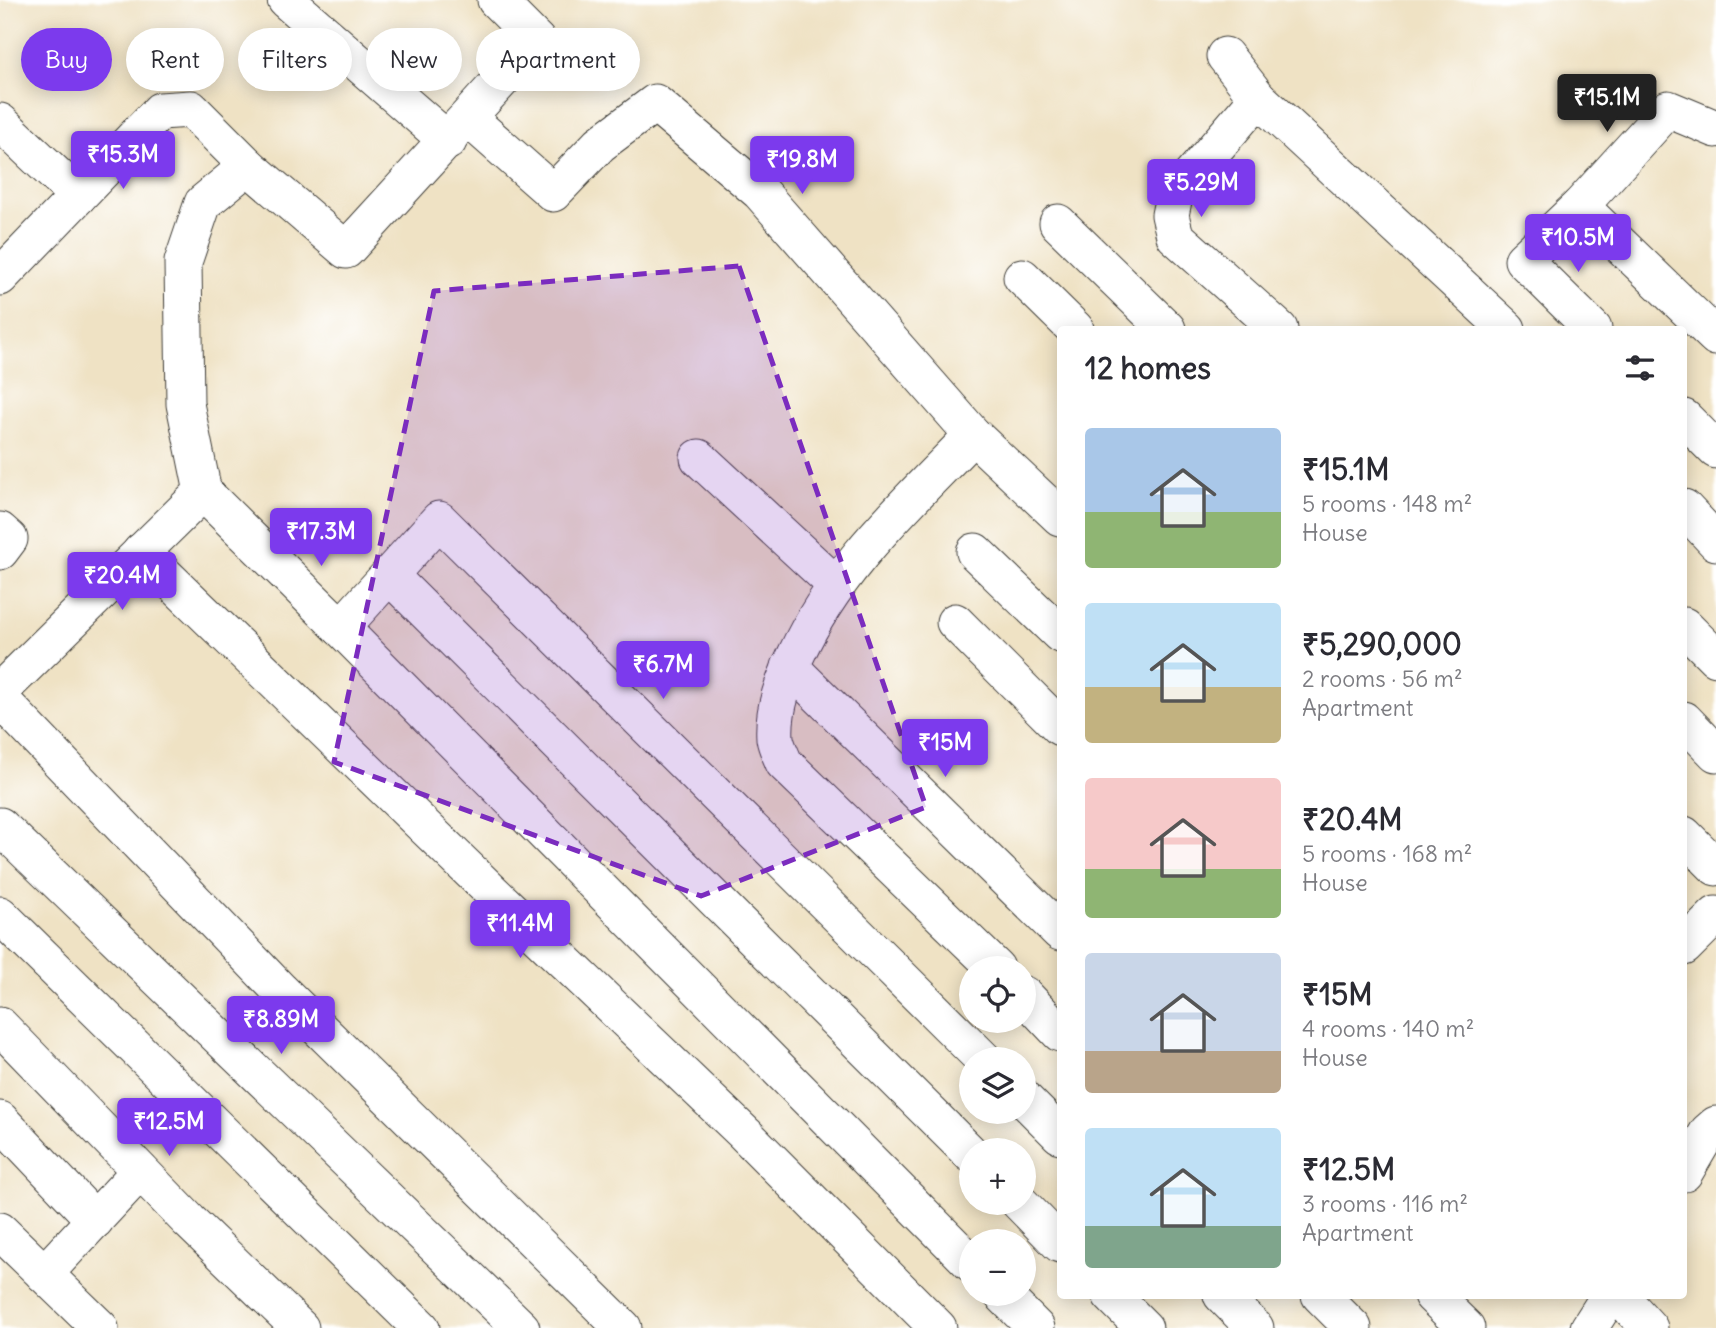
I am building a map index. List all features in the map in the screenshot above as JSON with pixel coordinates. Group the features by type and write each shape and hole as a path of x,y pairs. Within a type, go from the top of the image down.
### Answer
{"street":[{"path":"286,0 458,130 553,193 600,144 654,103 760,192 973,435 1057,514"},
{"path":"0,276 160,111 191,108 248,166 346,250 537,41 496,0"},
{"path":"1225,56 1258,98 1504,326"},
{"path":"1258,98 1174,196 1170,215 1175,236 1276,326"},
{"path":"1590,326 1523,260 1580,206 1668,109 1716,129"},
{"path":"0,122 78,196"},
{"path":"248,166 203,203 183,262 184,404 202,492 341,628 959,1251"},
{"path":"1580,206 1716,337"},
{"path":"1058,223 1164,326"},
{"path":"1022,277 1072,326"},
{"path":"1687,421 1716,450"},
{"path":"973,435 862,551 835,584 790,667 775,711 775,741 785,762 984,956"},
{"path":"699,458 835,584"},
{"path":"0,691 202,492"},
{"path":"1687,511 1716,542"},
{"path":"341,628 439,520 971,1047"},
{"path":"0,531 9,539 0,551"},
{"path":"141,552 492,893 746,1134 938,1328"},
{"path":"975,552 1057,631"},
{"path":"389,575 959,1142"},
{"path":"955,622 1057,724"},
{"path":"1687,629 1716,659"},
{"path":"790,667 1057,929"},
{"path":"0,699 280,990 623,1328"},
{"path":"1687,723 1716,754"},
{"path":"0,826 522,1328"},
{"path":"1687,838 1716,867"},
{"path":"0,915 421,1328"},
{"path":"1036,1008 1057,1030"},
{"path":"0,1026 189,1221 300,1328"},
{"path":"1036,1111 1057,1132"},
{"path":"0,1120 95,1220"},
{"path":"1697,1168 1708,1132 1716,1125"},
{"path":"44,1274 141,1171"},
{"path":"1032,1215 1057,1241"},
{"path":"0,1231 100,1328"},
{"path":"1115,1299 1144,1328"},
{"path":"1226,1299 1255,1328"},
{"path":"1324,1299 1353,1328"},
{"path":"1436,1299 1466,1328"},
{"path":"1589,1328 1607,1299"},
{"path":"1623,1299 1649,1328"},
{"path":"1014,1306 1036,1328"}],"highlighted area":[{"path":"739,266 926,807 701,896 334,762 434,291"}]}
